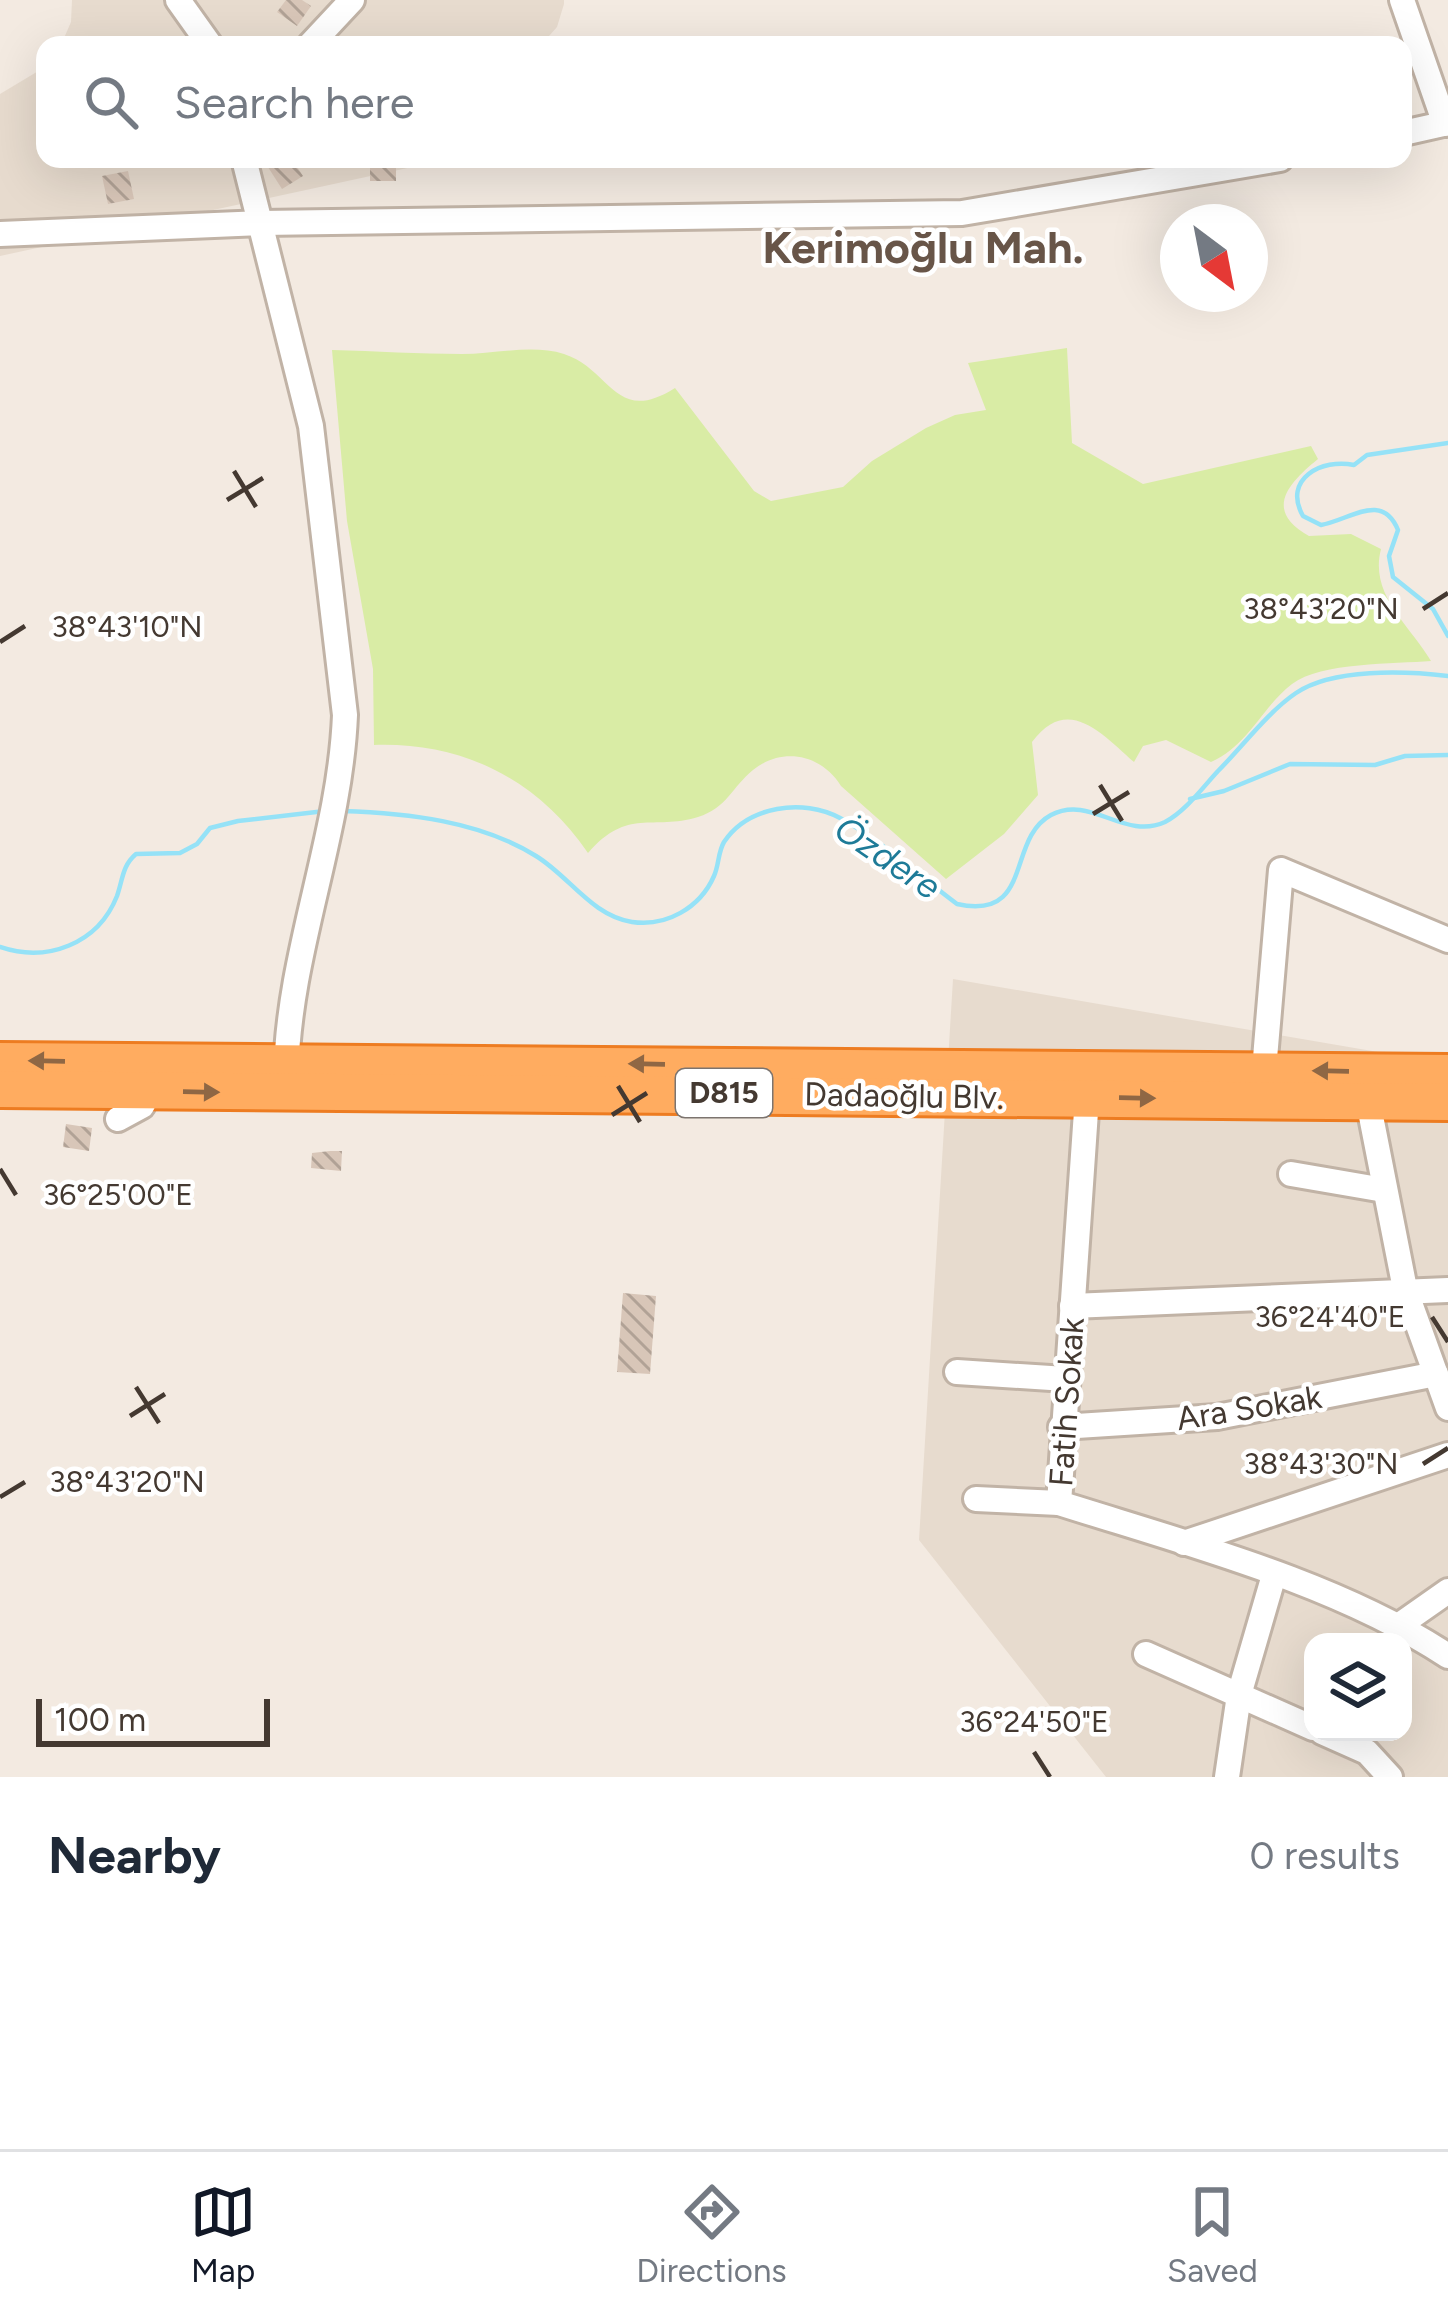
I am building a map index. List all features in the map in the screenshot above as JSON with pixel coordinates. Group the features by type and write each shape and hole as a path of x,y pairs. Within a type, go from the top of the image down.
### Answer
{"highway":[{"name":"Dadaoğlu Blv.","path":"0,1060 286,1078 1448,1102"},
{"name":"Dadaoğlu Blv.","path":"0,1089 151,1091 286,1078 1448,1072"}],"street":[{"path":"178,0 204,36"},
{"path":"318,36 352,0"},
{"path":"1402,0 1446,123 1412,131"},
{"path":"246,168 311,426 345,715 329,845 296,965 286,1078"},
{"path":"0,234 261,223 962,213 1227,168"},
{"path":"1264,1070 1281,870 1448,940"},
{"path":"118,1119 142,1106 151,1091"},
{"name":"Fatih Sokak","path":"1087,1097 1059,1503 1184,1543 1400,1624 1448,1656"},
{"path":"1368,1101 1405,1289 1448,1408"},
{"path":"1292,1174 1384,1190"},
{"path":"1072,1306 1448,1289"},
{"path":"956,1372 1066,1379"},
{"name":"Ara Sokak","path":"1061,1427 1216,1417 1436,1374"},
{"path":"1184,1543 1448,1455"},
{"path":"976,1499 1059,1503"},
{"path":"1227,1777 1239,1695 1274,1575"},
{"path":"1400,1624 1448,1591"},
{"path":"1146,1654 1304,1724"},
{"path":"1342,1741 1367,1752 1390,1777"}],"shaded area":[{"path":"72,0 564,0 557,27 549,36 65,36"},
{"path":"36,72 36,168 407,168 0,256 0,94"},
{"path":"953,979 1448,1064 1448,1777 1106,1777 919,1540"}],"green space":[{"path":"1067,348 1072,443 1143,484 1311,446 1318,459 1285,496 1287,516 1309,536 1351,534 1381,549 1379,566 1386,595 1431,661 1359,665 1305,677 1281,694 1235,746 1211,762 1166,740 1143,746 1134,762 1098,731 1072,720 1059,721 1032,742 1038,795 1004,834 946,879 833,775 801,757 777,758 753,770 708,813 682,821 628,825 588,853 546,804 495,770 438,750 374,745 373,669 347,521 332,350 552,351 580,361 626,398 655,398 675,388 754,491 771,501 843,487 872,461 926,428 955,415 986,410 968,363"}],"building":[{"path":"286,0 302,0 311,6 297,26 277,12"},
{"path":"269,168 298,168 303,176 282,189"},
{"path":"370,168 396,168 396,181 370,181"},
{"path":"128,171 134,199 108,204 102,176"},
{"path":"66,1124 92,1128 89,1151 63,1147"},
{"path":"342,1151 341,1171 311,1168 312,1153"},
{"path":"623,1293 656,1296 650,1374 617,1372"}],"waterway":[{"name":"Özdere","path":"1448,443 1367,455 1354,465 1318,468 1301,482 1298,491 1303,516 1321,525 1364,511 1383,512 1391,518 1398,530 1389,556 1393,577 1433,609 1448,636"},
{"name":"Özdere","path":"342,811 417,817 491,834 548,864 605,912 645,923 680,913 700,897 714,876 724,842 747,820 777,809 810,808 854,826 957,904 981,906 998,901 1009,890 1028,841 1051,815 1080,810 1136,826 1165,822 1187,806 1276,710 1311,685 1370,673 1448,676"},
{"path":"1190,799 1224,791 1290,764 1375,765 1405,756 1448,755"},
{"name":"Özdere","path":"0,947 53,951 84,937 108,913 125,868 136,854 180,853 197,844 210,828 238,821 325,811"}],"district":[{"name":"Kerimoğlu Mah.","path":"923,247"}]}
